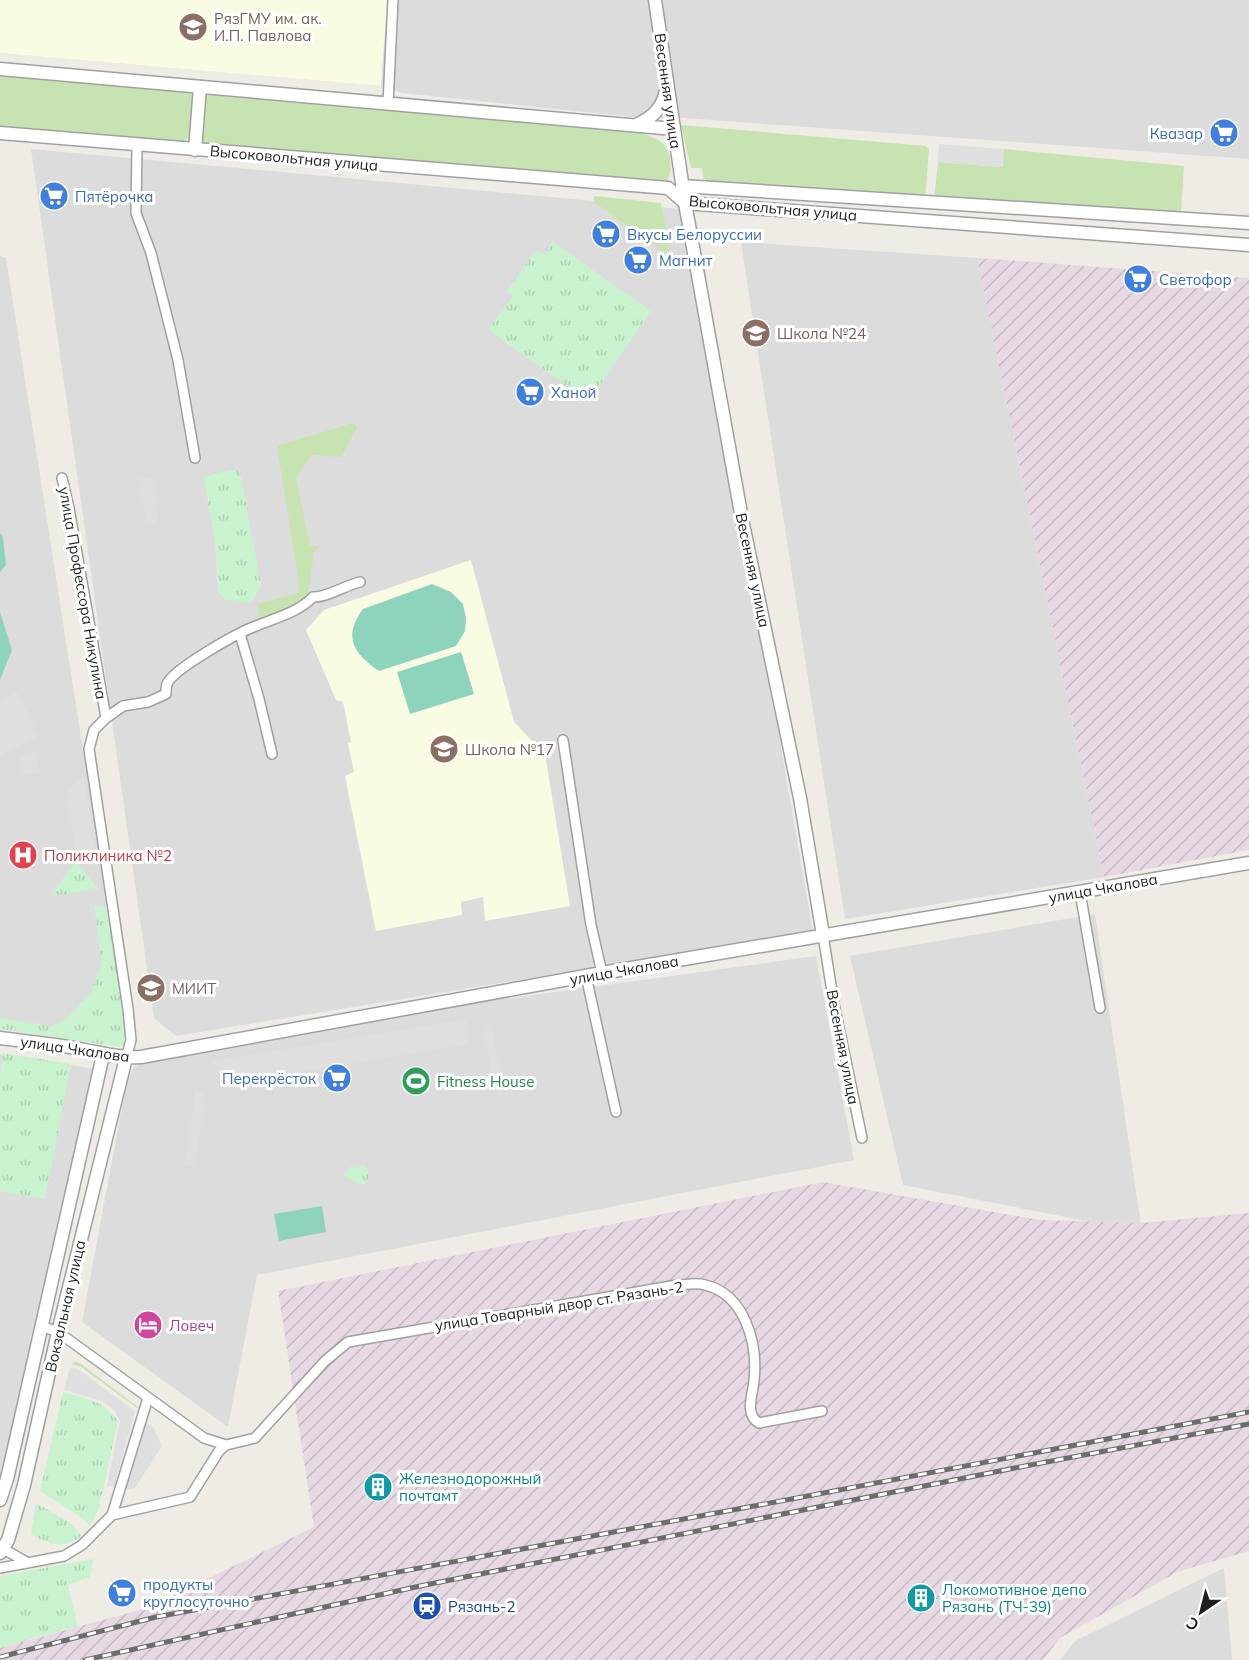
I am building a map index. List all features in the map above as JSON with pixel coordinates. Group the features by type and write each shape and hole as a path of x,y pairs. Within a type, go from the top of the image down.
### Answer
{"street":[{"path":"388,104 393,0"},
{"name":"Весенняя улица","path":"655,0 682,186 742,519 800,798 834,1004 862,1138"},
{"path":"0,69 674,129"},
{"path":"635,126 649,120 657,111 664,101 667,84"},
{"name":"Высоковольтная улица","path":"195,150 200,87"},
{"name":"Высоковольтная улица","path":"0,133 668,188 685,202 1249,245"},
{"path":"137,145 136,213 151,253 178,360 195,458"},
{"name":"Высоковольтная улица","path":"682,186 1249,224"},
{"name":"улица Профессора Никулина","path":"62,478 106,718 94,730 88,749 128,1009 131,1040 126,1058"},
{"path":"106,718 123,706 148,702 166,693 167,684 183,667 240,634 298,609 313,597 319,597 360,582"},
{"path":"240,634 260,699 272,754"},
{"path":"563,740 591,925 602,973"},
{"name":"улица Чкалова","path":"0,1038 126,1058 177,1051 602,973 1249,863"},
{"path":"1080,892 1100,1008"},
{"path":"586,976 616,1112"},
{"name":"Вокзальная улица","path":"0,1500 7,1479 103,1055"},
{"name":"Вокзальная улица","path":"1,1549 8,1540 24,1485 58,1332 126,1058"},
{"name":"улица Товарный двор ст. Рязань-2","path":"226,1445 255,1438 319,1368 348,1342 677,1285 704,1284 727,1294 746,1318 755,1361 750,1410 754,1420 759,1424 822,1411"},
{"path":"0,1568 55,1558 73,1551 112,1515 190,1497 226,1445 204,1438 58,1332 41,1326"},
{"path":"112,1515 148,1398"},
{"path":"1,1549 28,1563"}],"shaded area":[{"path":"0,0 1249,0 1249,159 683,118 633,117 402,93 381,86 0,53"},
{"name":"РязГМУ им. ак. И.П. Павлова","path":"0,0 387,0 381,86 0,53"},
{"path":"939,144 1004,149 1003,167 938,162"},
{"path":"31,149 680,209 728,443 813,932 176,1036 154,1018"},
{"path":"741,242 977,258 1104,877 845,919"},
{"path":"0,256 6,258 129,1044 0,1025"},
{"path":"977,258 1249,278 1249,850 1104,877"},
{"path":"152,477 158,523 146,524 139,479"},
{"name":"Школа №17","path":"471,560 514,722 545,754 570,906 485,921 483,897 461,902 462,915 376,931 345,776 354,772 343,702 336,700 306,630 324,610"},
{"path":"17,691 39,736 0,756 0,701"},
{"path":"33,750 40,773 24,775 18,758"},
{"path":"84,776 99,869 74,846 68,791"},
{"path":"1095,914 1142,1232 903,1185 850,956"},
{"path":"816,956 854,1160 257,1275 228,1427 82,1322 127,1080 134,1067 145,1062 489,1001"},
{"path":"466,1019 470,1044 229,1084 212,1061"},
{"path":"491,1022 500,1075 492,1076 483,1023"},
{"path":"0,1055 98,1069 0,1479"},
{"path":"195,1091 205,1093 195,1167 185,1165"},
{"path":"823,1182 1040,1220 1141,1223 1249,1213 1249,1551 1177,1572 1060,1638 1043,1660 0,1660 0,1648 147,1608 314,1527 278,1291"},
{"path":"70,1368 76,1368 135,1411 114,1487 107,1486 120,1421 114,1410 102,1401 64,1390"},
{"path":"146,1423 154,1428 162,1446 135,1488 125,1490"},
{"path":"1224,1568 1232,1660 1060,1660 1075,1641"}],"green space":[{"path":"0,73 196,92 193,128 186,139 180,143 0,128"},
{"path":"210,91 634,132 650,136 663,144 670,157 671,166 667,180 657,182 210,144 202,142 199,137 205,94"},
{"path":"681,125 926,146 929,149 925,201 707,181 703,177 702,168 691,168"},
{"path":"1004,149 1184,166 1181,212 934,199 938,162 1002,167"},
{"path":"594,196 661,203 670,250 666,253 594,202"},
{"path":"553,242 651,311 589,401 488,330 513,296 507,291 536,250 544,255"},
{"path":"353,423 357,428 341,457 312,455 296,477 310,546 320,546 314,552 308,599 260,622 257,604 296,594 300,589 277,446"},
{"path":"232,470 238,471 241,477 261,585 253,601 249,603 225,600 218,592 215,541 204,479 205,476"},
{"path":"0,533 3,537 6,565 0,572"},
{"path":"432,584 451,592 463,604 466,618 465,631 456,646 379,671 370,665 357,651 352,636 353,628 363,609"},
{"path":"0,612 12,650 0,680"},
{"path":"461,652 474,694 410,714 397,672"},
{"path":"76,861 98,889 54,896 53,892"},
{"path":"94,906 101,906 109,910 129,1031 125,1046 0,1029 0,1018 52,1026 65,1019 91,992 102,963"},
{"path":"3,1053 71,1064 45,1199 0,1191 0,1075"},
{"path":"364,1165 368,1169 368,1179 364,1185 345,1177 350,1167"},
{"path":"322,1206 326,1232 279,1241 274,1214"},
{"path":"77,1362 139,1408 80,1366 72,1363"},
{"path":"63,1392 100,1405 113,1414 118,1421 99,1508 90,1526 78,1515 40,1491"},
{"path":"36,1503 69,1522 82,1536 69,1543 56,1544 31,1534"},
{"path":"94,1559 90,1577 68,1585 78,1626 0,1648 0,1576"}],"railway":[{"path":"0,1657 156,1617 1249,1412"},
{"path":"85,1660 420,1586 1249,1424"}],"place":[{"name":"РязГМУ им. ак. И.П. Павлова","path":"193,27"},
{"name":"Квазар","path":"1224,133"},
{"name":"Пятёрочка","path":"54,196"},
{"name":"Вкусы Белоруссии","path":"606,234"},
{"name":"Магнит","path":"638,260"},
{"name":"Светофор","path":"1138,279"},
{"name":"Школа №24","path":"756,333"},
{"name":"Ханой","path":"530,392"},
{"name":"Школа №17","path":"444,749"},
{"name":"Поликлиника №2","path":"23,855"},
{"name":"МИИТ","path":"151,988"},
{"name":"Перекрёсток","path":"337,1078"},
{"name":"Fitness House","path":"416,1081"},
{"name":"Ловеч","path":"148,1325"},
{"name":"Железнодорожный почтамт","path":"378,1487"},
{"name":"продукты круглосуточно","path":"122,1593"},
{"name":"Локомотивное депо Рязань (ТЧ-39)","path":"921,1598"},
{"name":"Рязань-2","path":"427,1606"}]}
